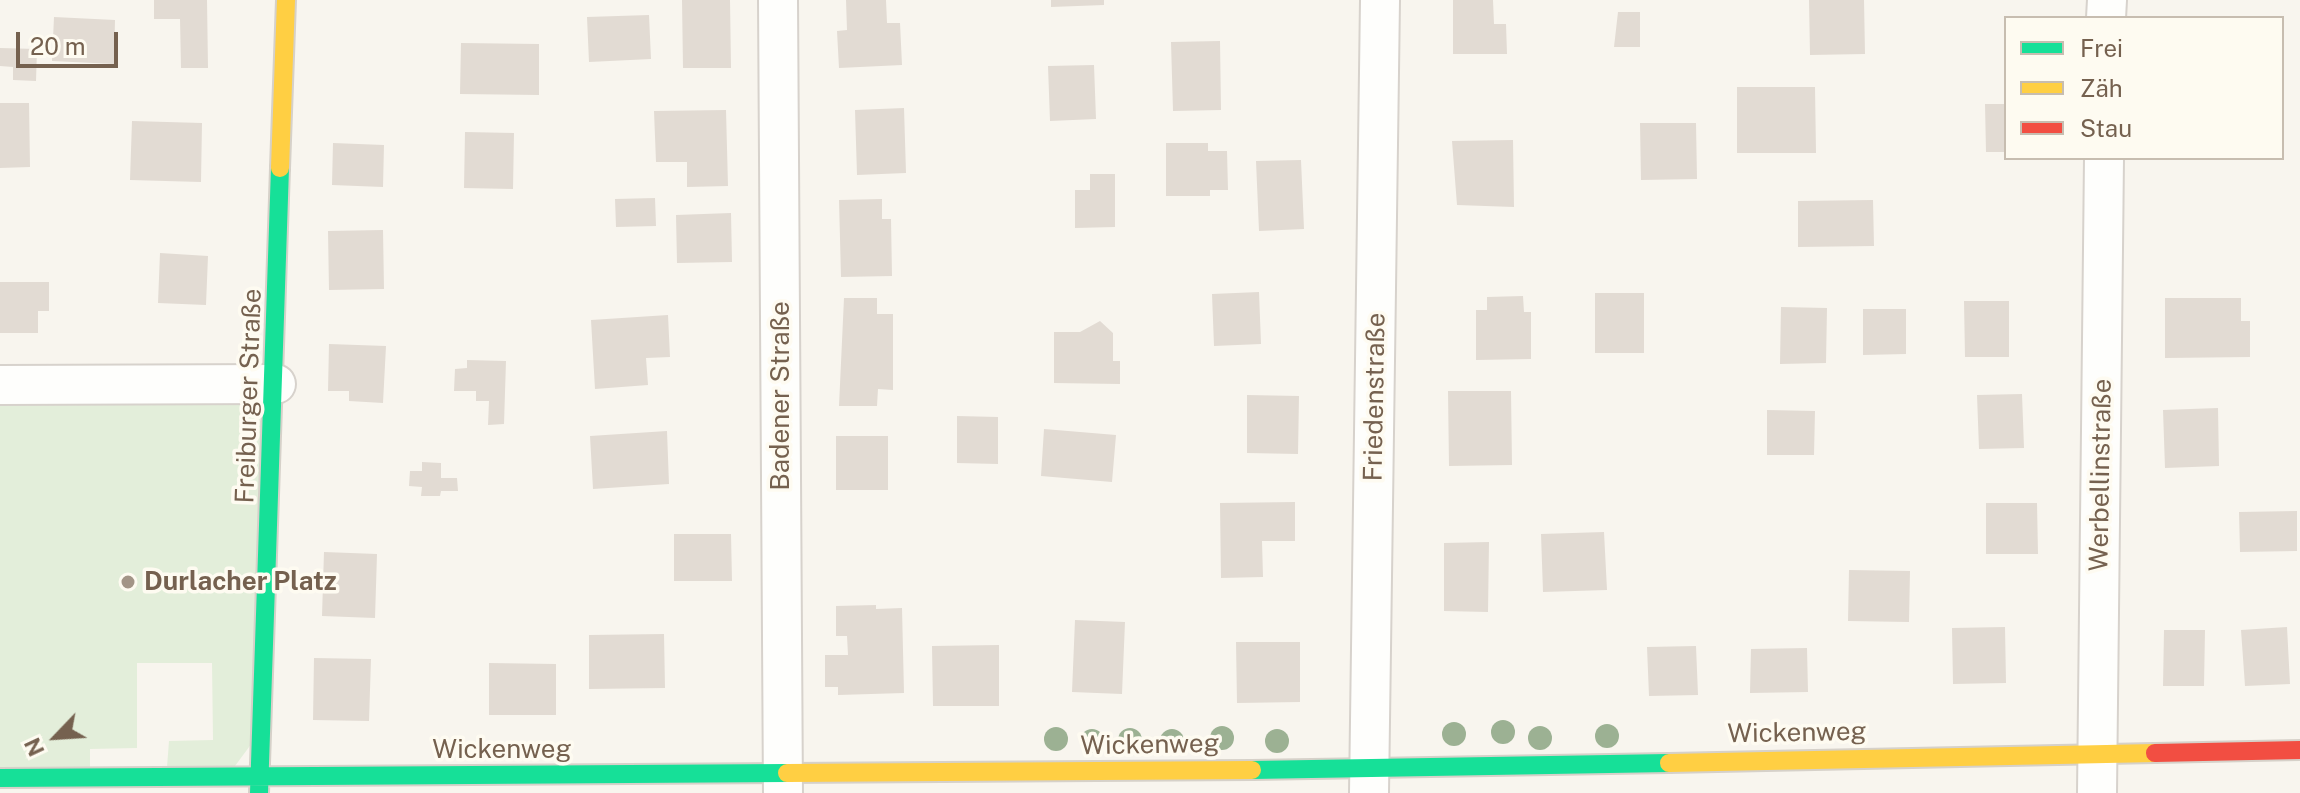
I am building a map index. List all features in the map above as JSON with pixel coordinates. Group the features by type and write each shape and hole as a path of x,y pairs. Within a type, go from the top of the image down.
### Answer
{"street":[{"name":"Freiburger Straße","path":"260,786 276,384 286,0"},
{"name":"Badener Straße","path":"778,0 783,783"},
{"name":"Friedenstraße","path":"1370,781 1380,0"},
{"name":"Werbellinstraße","path":"2097,793 2104,160"},
{"path":"0,385 276,384"},
{"name":"Wickenweg","path":"0,778 260,786 1370,781 2097,753 2300,750"}],"green space":[{"name":"Durlacher Platz","path":"236,393 261,421 252,743 235,766 167,767 169,741 213,740 212,663 137,663 137,748 90,749 90,767 0,767 0,394"}],"building":[{"path":"154,0 207,0 208,68 181,68 180,19 154,19"},
{"path":"682,0 730,0 731,68 683,68"},
{"path":"846,0 886,0 887,23 900,23 902,65 839,68 837,31 847,30"},
{"path":"1051,0 1104,0 1104,5 1051,7"},
{"path":"1453,0 1493,0 1494,24 1506,24 1507,54 1453,54"},
{"path":"1809,0 1864,0 1865,54 1810,55"},
{"path":"1618,12 1640,12 1640,47 1614,47"},
{"path":"649,15 651,59 589,62 587,17"},
{"path":"54,17 115,20 114,64 52,61"},
{"path":"1220,41 1221,110 1173,111 1171,42"},
{"path":"461,43 539,44 539,95 460,94"},
{"path":"0,48 37,49 36,81 13,80 13,67 0,66"},
{"path":"1094,65 1096,119 1050,121 1048,66"},
{"path":"1737,87 1815,87 1816,153 1737,153"},
{"path":"0,103 29,103 30,167 0,168"},
{"path":"1985,104 2004,104 2004,152 1986,152"},
{"path":"904,108 906,173 857,175 855,110"},
{"path":"726,110 728,186 687,187 687,162 656,162 654,111"},
{"path":"132,121 202,123 201,182 130,180"},
{"path":"1640,123 1696,123 1697,179 1641,180"},
{"path":"465,132 514,133 513,189 464,188"},
{"path":"1513,140 1514,207 1457,205 1452,141"},
{"path":"333,143 384,145 383,187 332,185"},
{"path":"1166,143 1208,143 1208,151 1227,151 1228,190 1210,190 1210,196 1166,196"},
{"path":"1301,160 1304,229 1259,231 1256,161"},
{"path":"1090,174 1115,174 1115,227 1075,228 1075,190 1090,190"},
{"path":"655,198 656,226 616,227 615,199"},
{"path":"882,199 882,219 891,219 892,276 841,277 839,200"},
{"path":"1873,200 1874,246 1798,247 1798,201"},
{"path":"731,213 732,262 677,263 676,215"},
{"path":"383,230 384,289 329,290 328,231"},
{"path":"160,253 208,256 206,305 158,303"},
{"path":"0,282 49,282 49,311 38,311 38,333 0,333"},
{"path":"1259,292 1261,344 1214,346 1212,294"},
{"path":"1595,293 1644,293 1644,353 1595,353"},
{"path":"1523,296 1524,312 1531,312 1531,359 1476,360 1476,310 1487,310 1487,297"},
{"path":"844,298 877,298 877,314 893,314 893,390 878,389 877,406 839,406"},
{"path":"2165,298 2241,298 2241,321 2250,321 2250,357 2165,358"},
{"path":"1964,301 2009,301 2009,357 1965,357"},
{"path":"1781,307 1827,308 1826,363 1780,364"},
{"path":"1863,309 1906,309 1906,354 1863,355"},
{"path":"668,315 670,357 646,358 648,385 595,389 591,320"},
{"path":"1100,321 1113,333 1113,361 1120,361 1120,384 1054,383 1054,332 1080,332"},
{"path":"329,344 386,346 383,403 349,401 349,391 328,391"},
{"path":"467,360 506,361 504,424 488,425 489,401 476,401 476,391 454,391 455,369 467,368"},
{"path":"1448,391 1511,391 1512,465 1449,466"},
{"path":"2022,394 2024,448 1979,449 1977,395"},
{"path":"1247,395 1299,396 1298,454 1247,453"},
{"path":"2218,408 2219,466 2165,468 2163,410"},
{"path":"1767,410 1815,411 1814,455 1767,455"},
{"path":"957,416 998,417 998,464 957,463"},
{"path":"1044,429 1116,435 1112,482 1041,476"},
{"path":"667,431 669,484 593,489 590,436"},
{"path":"836,436 888,436 888,490 836,490"},
{"path":"422,462 441,463 441,478 457,478 458,491 441,491 440,496 421,496 422,487 409,486 410,471 422,471"},
{"path":"1295,502 1295,541 1262,541 1263,577 1221,578 1220,503"},
{"path":"1986,503 2037,503 2038,554 1986,554"},
{"path":"2297,511 2297,551 2240,552 2239,512"},
{"path":"1604,532 1607,590 1543,592 1541,534"},
{"path":"674,534 731,534 732,581 674,581"},
{"path":"1489,542 1488,612 1444,611 1444,543"},
{"path":"324,552 377,554 375,618 322,616"},
{"path":"1849,570 1910,571 1909,622 1848,621"},
{"path":"876,605 876,609 902,608 904,693 838,695 838,687 825,687 825,655 848,655 847,636 836,636 836,606"},
{"path":"1075,620 1125,622 1122,694 1072,692"},
{"path":"2005,627 2006,683 1953,684 1952,628"},
{"path":"2287,627 2290,684 2245,686 2241,630"},
{"path":"2164,630 2205,630 2204,686 2163,686"},
{"path":"664,634 665,688 589,689 589,635"},
{"path":"1236,642 1300,642 1300,702 1237,703"},
{"path":"999,645 999,706 933,706 932,646"},
{"path":"1696,646 1698,695 1649,696 1647,647"},
{"path":"1807,648 1808,692 1750,693 1751,649"},
{"path":"314,658 371,659 369,721 313,720"},
{"path":"489,663 556,664 556,715 489,715"}],"traffic: fast":[{"path":"259,793 280,168"},
{"path":"1252,770 1669,763"},
{"path":"0,778 787,773"}],"traffic: slow":[{"path":"280,168 286,0"},
{"path":"1669,763 2155,753"},
{"path":"787,773 1252,770"}],"traffic: jam":[{"path":"2155,753 2300,750"}],"place":[{"name":"Durlacher Platz","path":"128,582"}]}
